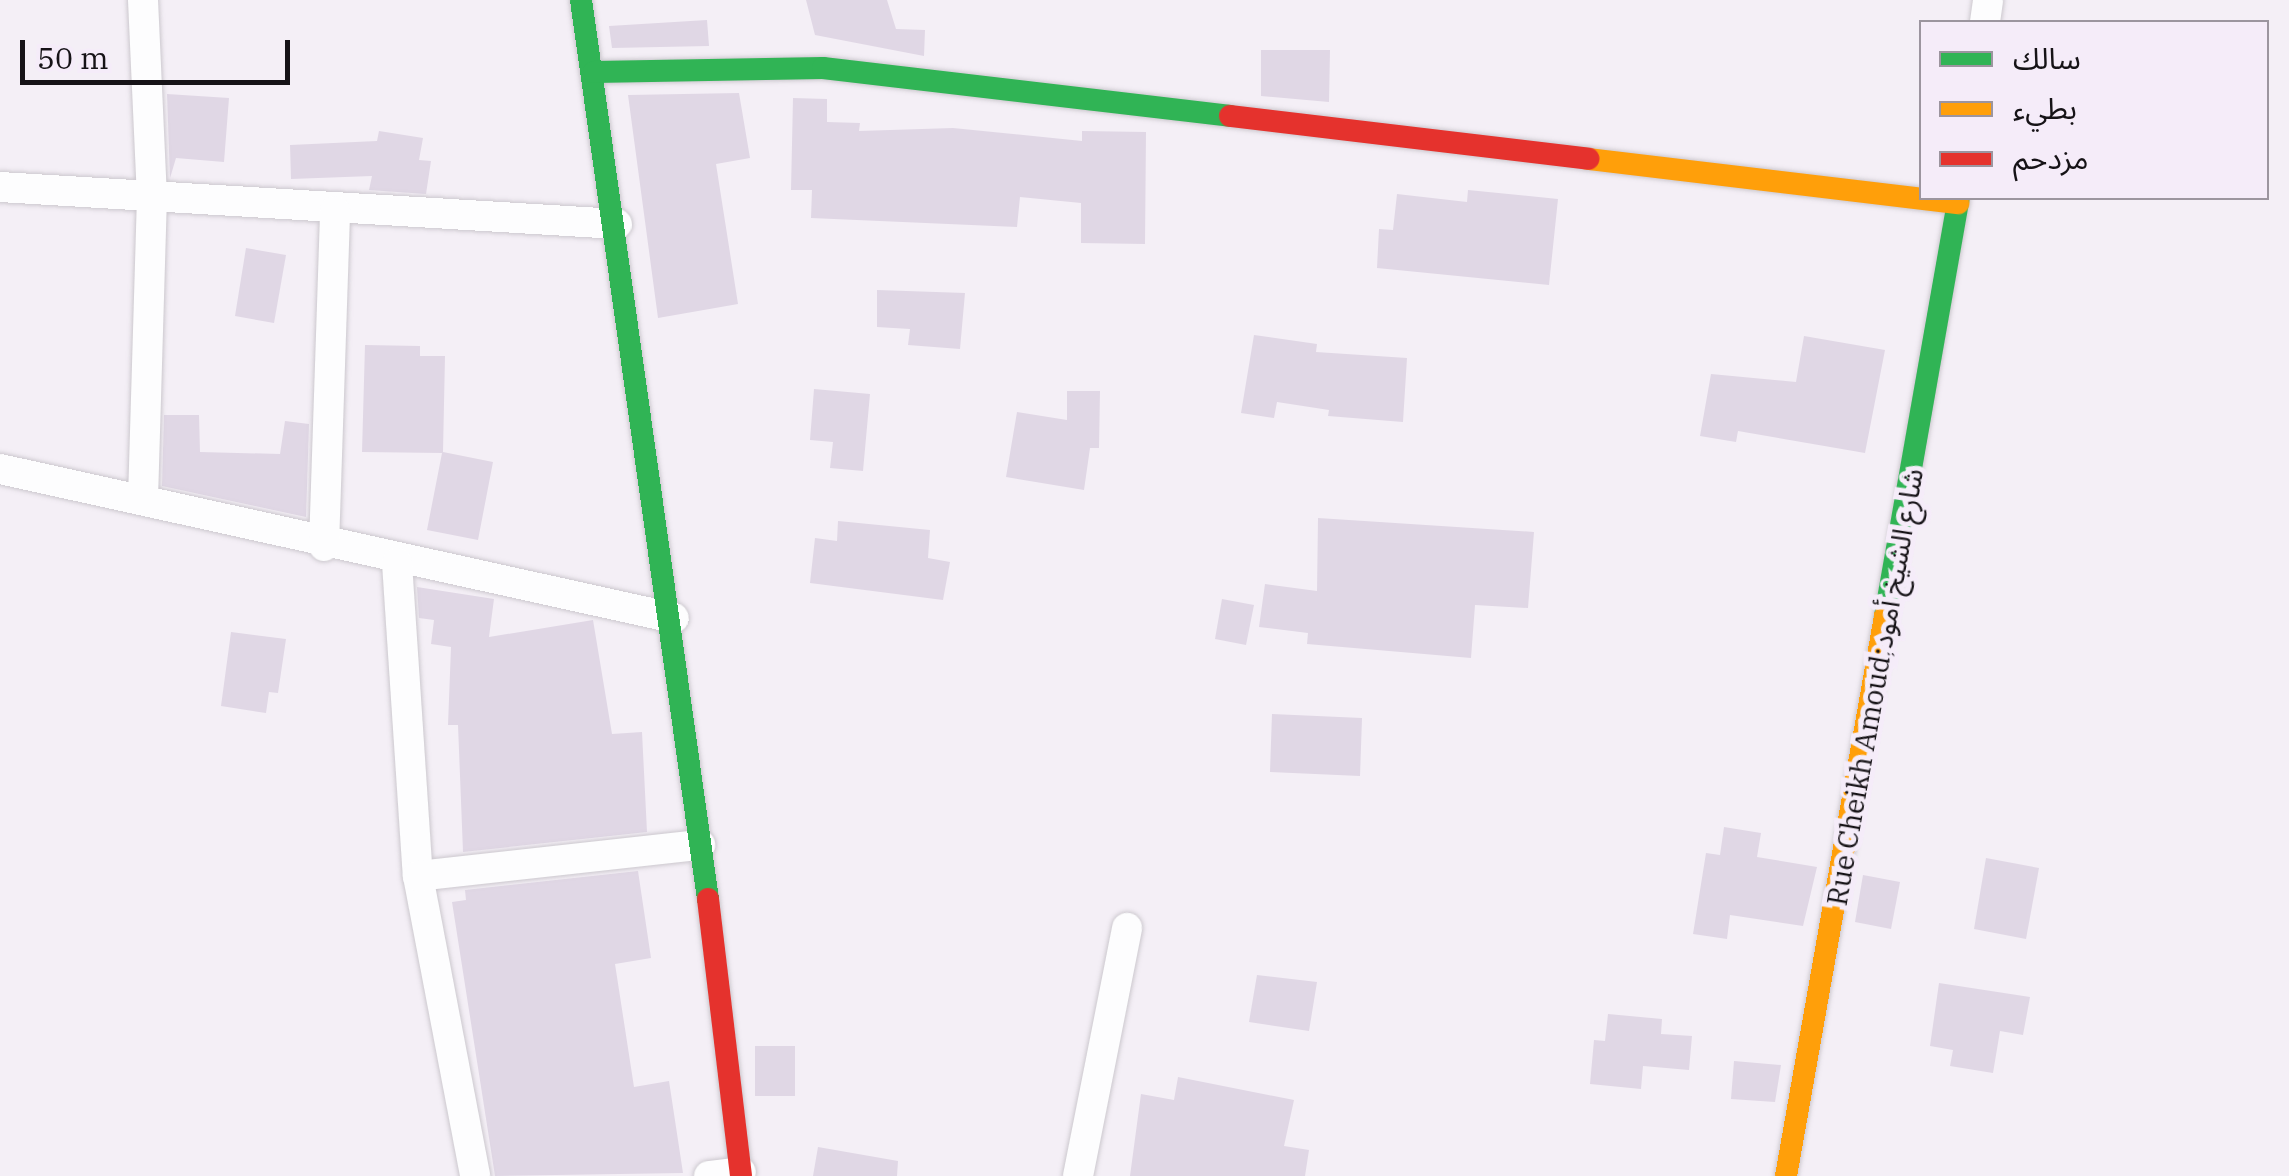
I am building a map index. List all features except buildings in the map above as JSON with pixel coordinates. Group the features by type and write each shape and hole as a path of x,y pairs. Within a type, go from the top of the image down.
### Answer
{"street":[{"path":"142,0 152,196 143,498"},
{"path":"581,0 674,618 741,1174 709,1176"},
{"path":"594,72 823,68 1919,195"},
{"path":"0,187 334,211 617,224"},
{"name":"Rue Cheikh Amoud;شارع الشيخ أمود","path":"1786,1176 1959,200"},
{"path":"324,546 334,211"},
{"path":"0,470 143,498 397,563 674,618"},
{"path":"397,563 418,876 475,1176"},
{"path":"418,876 700,845"},
{"path":"1078,1176 1127,928"}],"traffic: fast":[{"path":"581,0 708,899"},
{"path":"594,72 823,68 1230,116"},
{"path":"1885,616 1959,200"}],"traffic: slow":[{"path":"1588,159 1919,198"},
{"path":"1933,200 1958,203"},
{"path":"1786,1176 1885,616"}],"traffic: jam":[{"path":"1230,116 1588,159"},
{"path":"708,899 741,1176"}]}
